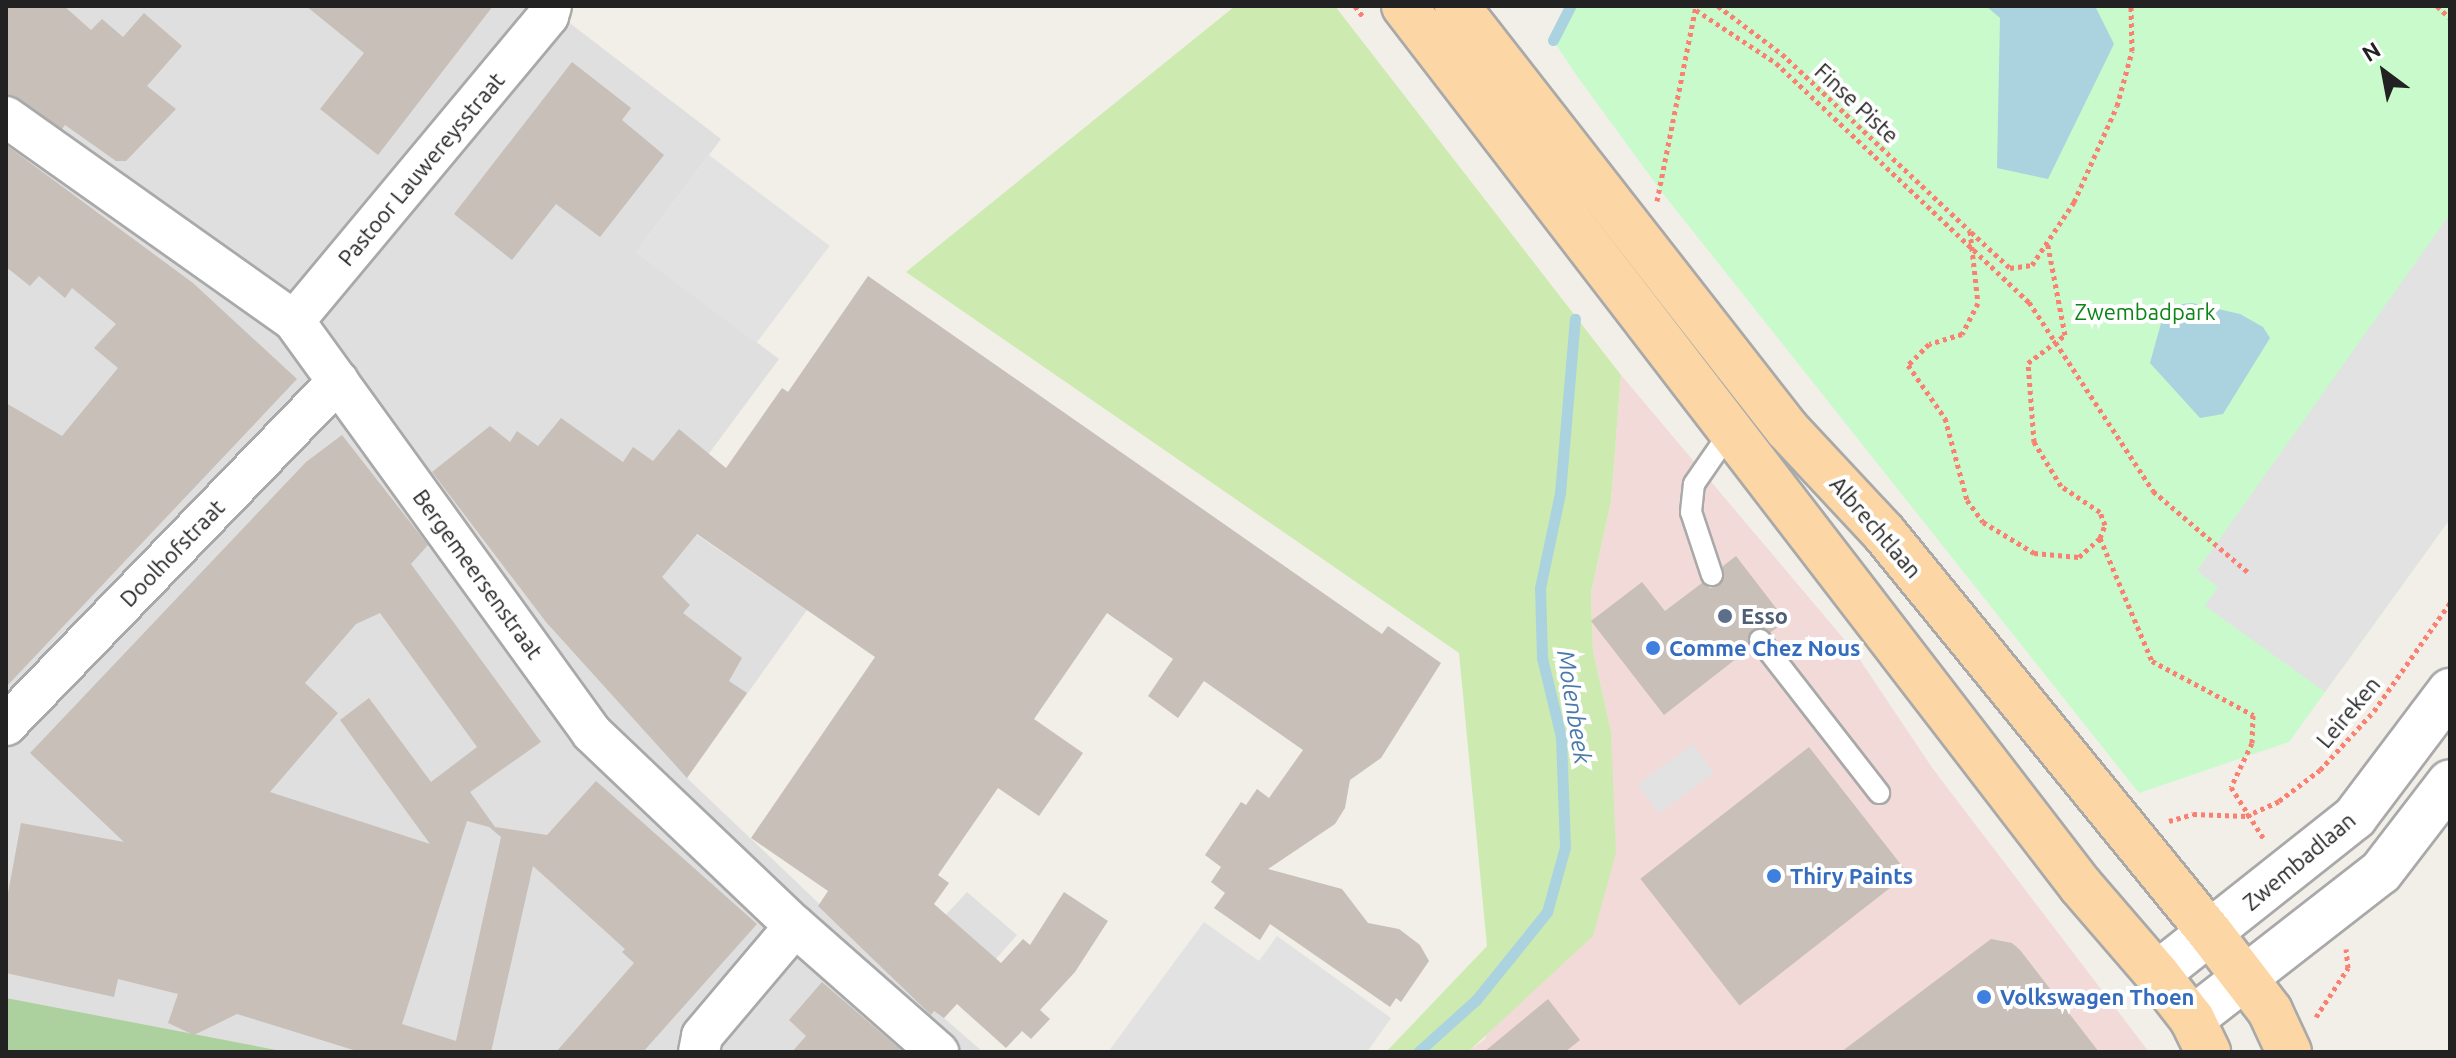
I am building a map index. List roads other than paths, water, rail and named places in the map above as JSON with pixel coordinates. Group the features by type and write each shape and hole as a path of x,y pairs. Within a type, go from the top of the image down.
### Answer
{"main road":[{"path":"1404,6 2081,886 2157,974 2200,1036"},
{"name":"Albrechtlaan","path":"1457,6 1787,429 1884,533 2211,934 2270,1011 2288,1052"}],"street":[{"name":"Pastoor Lauwereysstraat","path":"294,321 550,11"},
{"name":"Bergemeersenstraat","path":"6,117 294,321 592,733 795,926 938,1052"},
{"name":"Doolhofstraat","path":"6,725 338,381"},
{"name":"Zwembadlaan","path":"2157,974 2355,817 2442,718"},
{"path":"2200,1036 2245,980 2381,872 2450,782"},
{"path":"699,1052 702,1036 795,926"}],"lane":[{"path":"1712,575 1691,512 1694,484 1732,429"},
{"path":"1760,640 1879,793"}],"water":[{"path":"1986,6 2095,6 2114,44 2048,179 1997,168 2000,18"},
{"path":"2192,303 2240,314 2263,327 2270,338 2223,414 2200,418 2150,363 2163,316 2173,305"}],"waterway":[{"name":"Molenbeek","path":"1553,40 1570,6"},
{"name":"Molenbeek","path":"1418,1052 1476,1000 1547,912 1565,847 1561,737 1542,658 1540,588 1560,493 1575,319"}],"place":[{"name":"Esso","path":"1725,616"},
{"name":"Comme Chez Nous","path":"1653,648"},
{"name":"Thiry Paints","path":"1774,876"},
{"name":"Volkswagen Thoen","path":"1984,997"}],"park label":[{"name":"Zwembadpark","path":"2145,312"}]}
